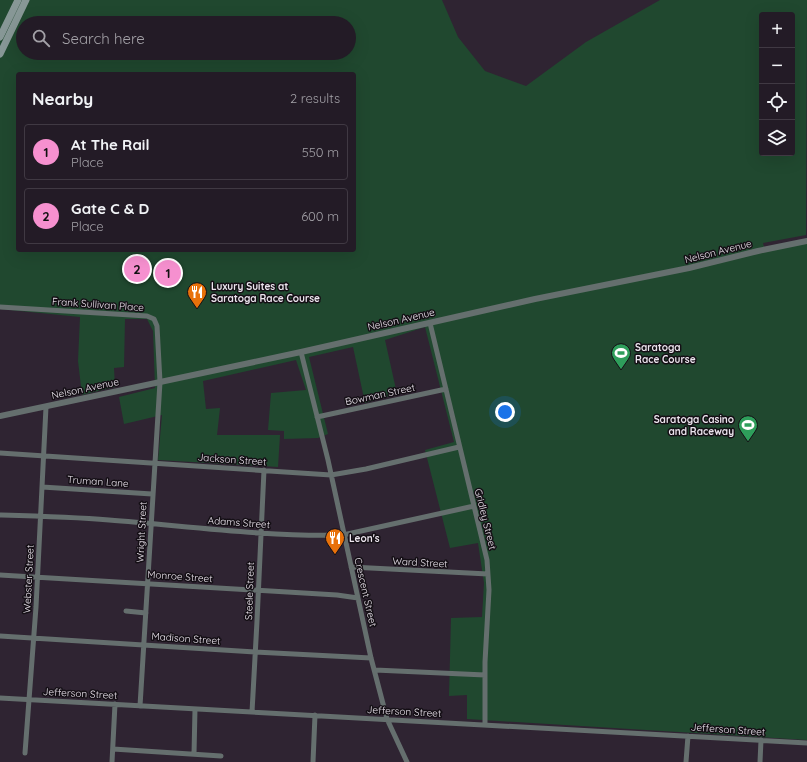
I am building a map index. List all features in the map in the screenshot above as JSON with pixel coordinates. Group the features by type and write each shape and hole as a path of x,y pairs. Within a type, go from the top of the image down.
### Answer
{"main road":[{"path":"0,37 18,0"},
{"path":"18,16 26,0"},
{"path":"0,54 16,21"}],"street":[{"name":"Nelson Avenue","path":"0,416 301,352 535,299 688,268 807,241"},
{"name":"Frank Sullivan Place","path":"0,307 152,317 157,326 160,382"},
{"name":"Gridley Street","path":"430,323 487,560 490,590 485,675 485,724"},
{"name":"Crescent Street","path":"301,352 318,417 374,670 387,719 408,762"},
{"name":"Wright Street","path":"140,706 150,524 160,382"},
{"name":"Bowman Street","path":"318,417 446,389"},
{"name":"Webster Street","path":"25,753 38,577 46,407"},
{"name":"Jackson Street","path":"0,453 154,462 331,475 459,447"},
{"name":"Steele Street","path":"252,712 264,470"},
{"name":"Truman Lane","path":"42,487 152,494"},
{"name":"Adams Street","path":"0,514 108,520 261,533 343,535 474,506"},
{"name":"Ward Street","path":"351,567 488,574"},
{"name":"Monroe Street","path":"0,575 337,595 358,598"},
{"path":"126,611 146,613"},
{"name":"Madison Street","path":"0,636 371,658"},
{"path":"374,670 485,675"},
{"name":"Jefferson Street","path":"0,698 807,743"},
{"path":"112,762 115,704"},
{"path":"194,754 195,709"},
{"path":"313,762 315,715"},
{"path":"686,762 688,736"},
{"path":"760,762 761,740"},
{"path":"113,749 221,756"}],"green space":[{"name":"Saratoga Race Course","path":"0,0 442,0 458,37 485,71 526,86 586,42 660,0 807,0 806,235 763,243 765,251 807,242 807,740 467,719 467,695 449,696 451,618 482,617 484,583 478,543 450,548 425,450 454,442 425,327 385,340 397,394 365,403 353,347 309,357 328,434 318,438 284,439 284,431 268,430 271,393 306,390 296,360 203,381 206,409 220,408 217,435 280,435 278,467 158,460 162,415 124,424 119,397 155,388 153,331 147,319 125,319 124,367 114,368 115,387 82,395 78,361 80,317 0,309"}],"place":[{"name":"Gate C & D","path":"137,269"},
{"name":"At The Rail","path":"168,273"},
{"name":"Luxury Suites at Saratoga Race Course","path":"197,309"},
{"name":"Saratoga Race Course","path":"621,370"},
{"name":"Saratoga Casino and Raceway","path":"748,442"},
{"name":"Leon's","path":"335,555"}]}
